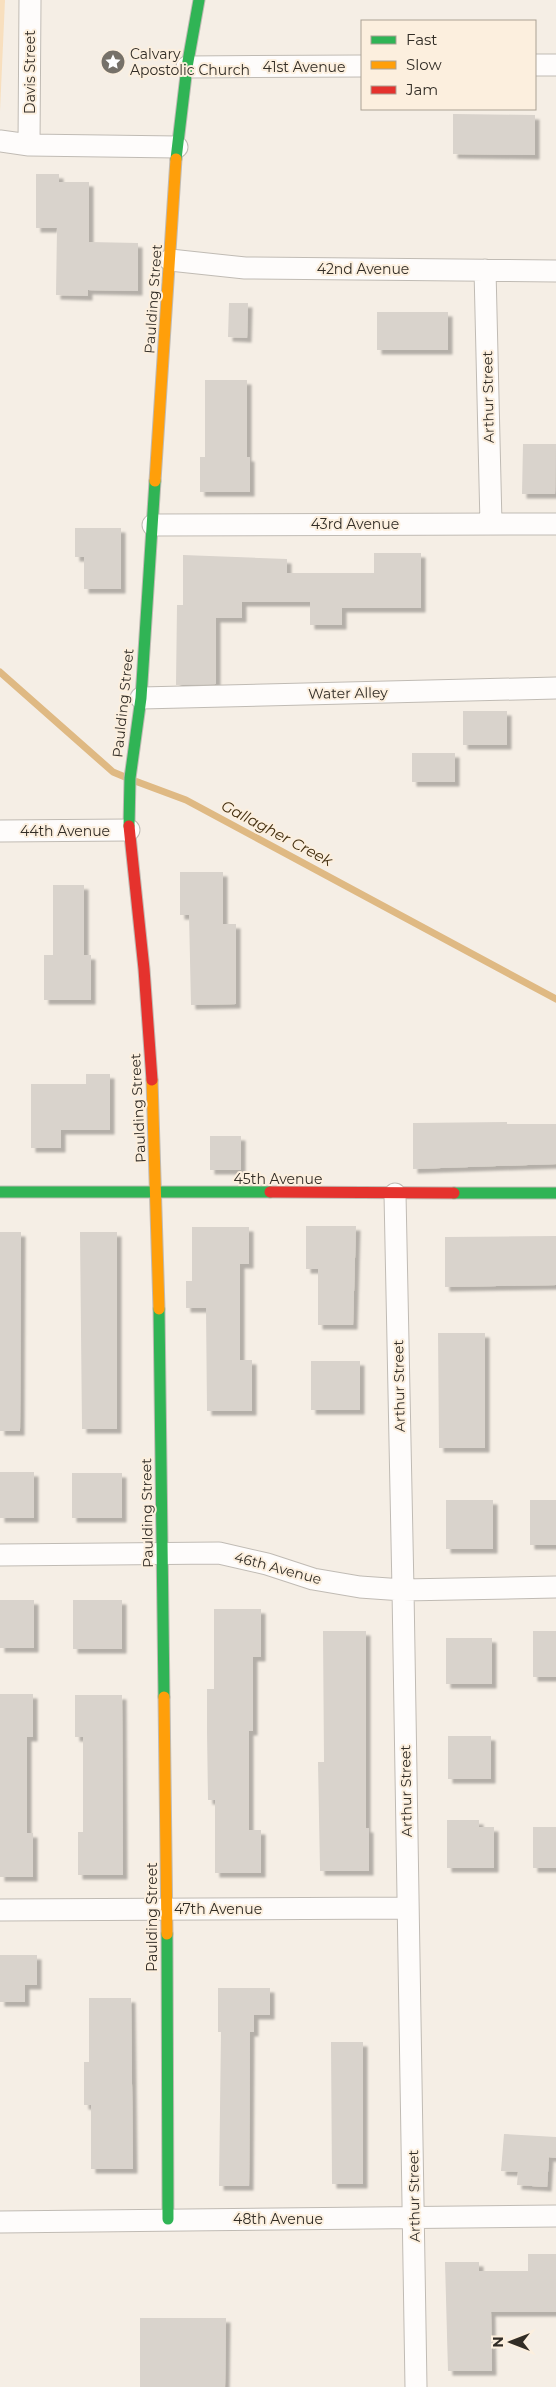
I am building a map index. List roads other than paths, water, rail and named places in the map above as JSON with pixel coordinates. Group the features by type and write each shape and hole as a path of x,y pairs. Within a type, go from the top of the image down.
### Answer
{"street":[{"name":"Davis Street","path":"29,144 30,0"},
{"name":"Paulding Street","path":"168,2219 167,1909 155,1118 144,969 129,830 134,748 141,698 177,148 198,0"},
{"path":"536,65 556,65"},
{"name":"41st Avenue","path":"187,68 361,66"},
{"path":"0,141 29,144 177,148"},
{"name":"42nd Avenue","path":"170,260 246,268 556,271"},
{"name":"Arthur Street","path":"485,270 491,524"},
{"name":"43rd Avenue","path":"153,525 556,524"},
{"name":"Water Alley","path":"141,698 556,688"},
{"name":"44th Avenue","path":"0,831 129,830"},
{"name":"45th Avenue","path":"0,1192 556,1193"},
{"name":"Arthur Street","path":"395,1194 416,2387"},
{"name":"46th Avenue","path":"0,1555 219,1554 267,1564 313,1579 360,1587 403,1590 556,1587"},
{"name":"47th Avenue","path":"0,1910 407,1908"},
{"name":"48th Avenue","path":"0,2222 556,2216"}],"waterway":[{"name":"Gallagher Creek","path":"0,672 113,772 125,777"},
{"name":"Gallagher Creek","path":"135,781 186,800 556,999"}],"place":[{"name":"Calvary Apostolic Church","path":"113,62"}]}
